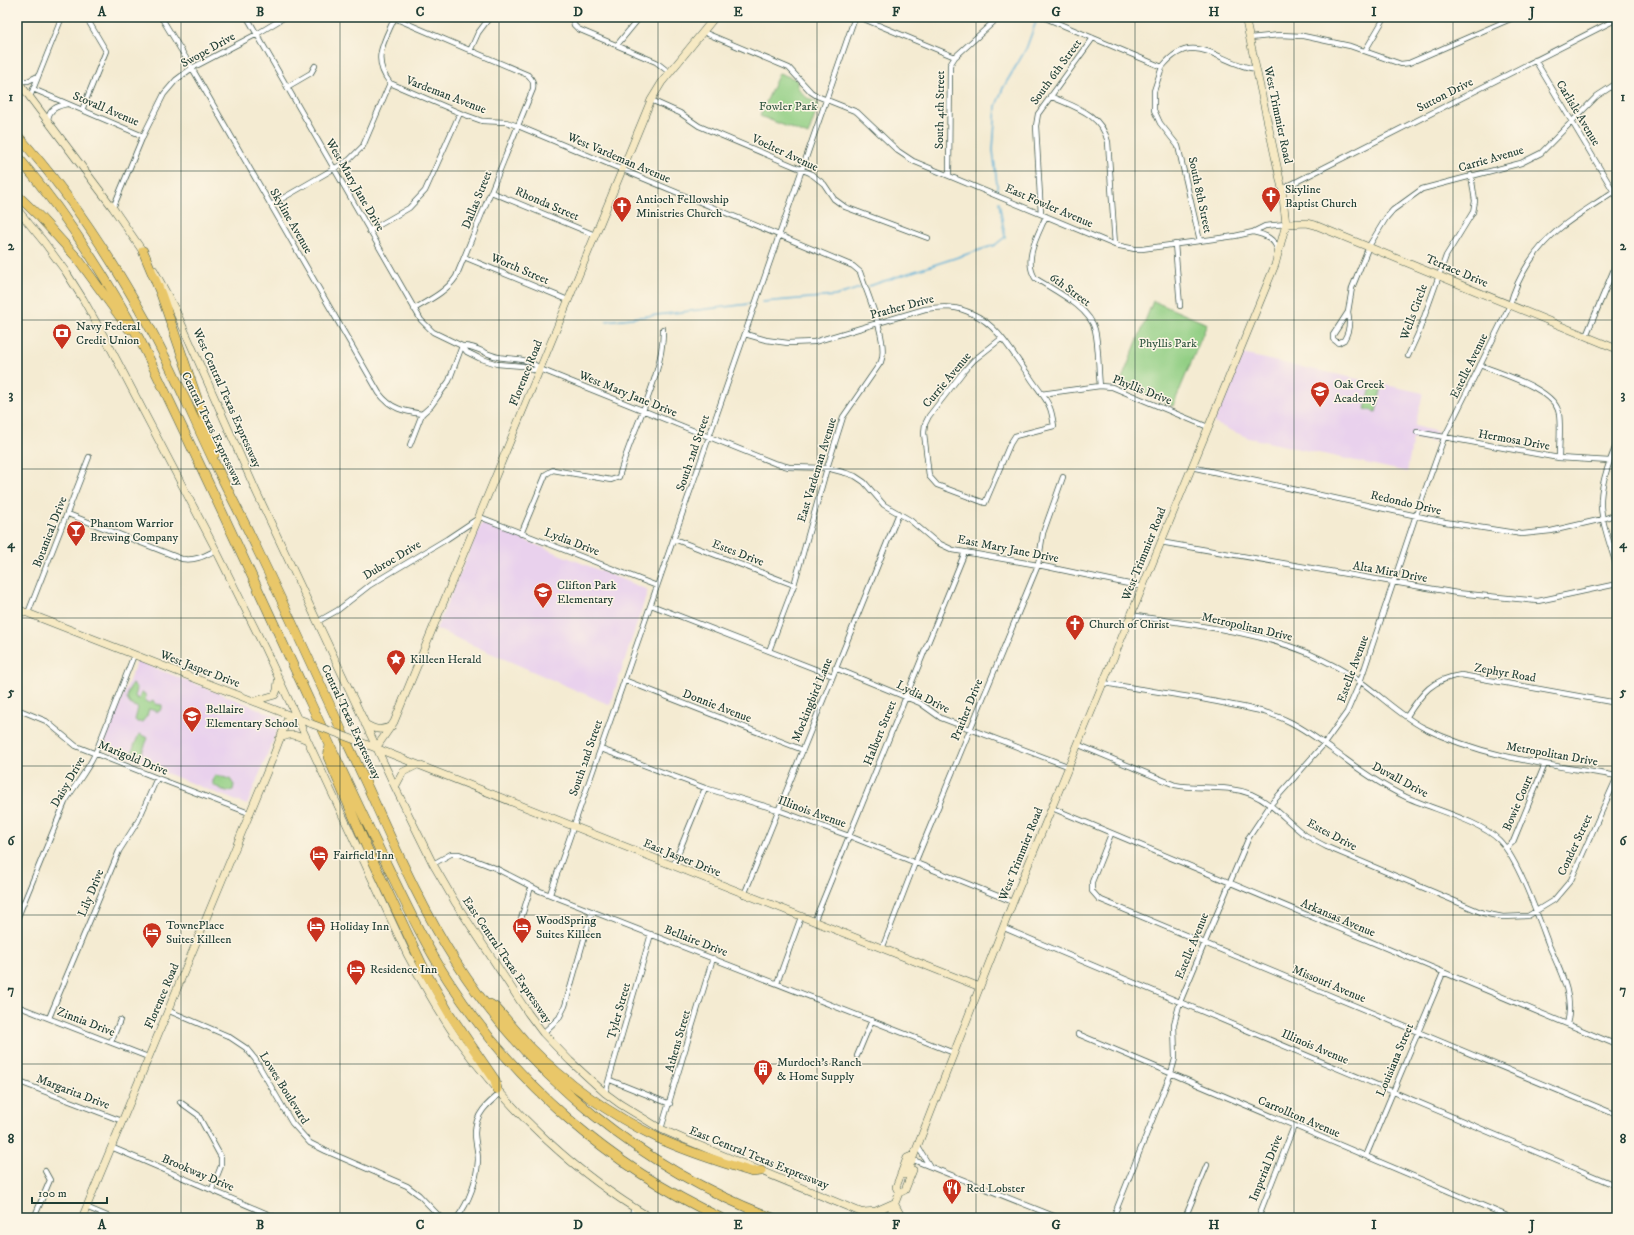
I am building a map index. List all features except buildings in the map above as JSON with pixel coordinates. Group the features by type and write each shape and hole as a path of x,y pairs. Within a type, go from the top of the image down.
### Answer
{"highway":[{"name":"Central Texas Expressway","path":"17,135 53,179 84,221 121,278 163,354 258,550 415,888 455,961 480,998 531,1057 568,1093 600,1120 649,1155 702,1186 773,1218"},
{"path":"17,156 81,241 115,294 141,342 330,745 419,930 447,979 492,1041 538,1092 571,1122 648,1179 690,1204 721,1218"},
{"path":"17,195 78,259 128,328 141,342"},
{"path":"143,252 161,294 210,436 220,474"},
{"path":"330,745 328,757 367,848 425,971 448,1013 495,1080 499,1091"},
{"path":"480,998 495,1007 530,1046 553,1068 583,1092 624,1118 661,1139 699,1154 752,1172 761,1171"}],"street":[{"path":"30,97 62,17"},
{"path":"82,110 106,51 86,17"},
{"name":"Skyline Avenue","path":"161,17 192,68 382,398 393,407 422,414"},
{"name":"West Mary Jane Drive","path":"247,17 414,309 421,320 432,332 462,346 470,346 498,357 516,358 535,364 540,369 709,437"},
{"name":"Swope Drive","path":"143,136 164,94 176,80 192,68 257,34 285,17"},
{"path":"270,205 349,160 363,146 390,84 381,68 380,60 381,50 394,17 470,51 478,33 490,17"},
{"path":"572,17 574,25 578,29 656,62 670,73"},
{"path":"617,45 640,17"},
{"name":"Florence Road","path":"376,748 392,726 480,518 651,100 662,82 716,17"},
{"name":"South 2nd Street","path":"550,894 855,17"},
{"path":"859,17 955,57"},
{"name":"South 4th Street","path":"949,175 950,65 955,57 999,17"},
{"path":"1043,17 1162,67 1166,62 1181,51 1201,48 1243,66 1257,68"},
{"name":"West Trimmier Road","path":"889,1218 899,1193 905,1190 918,1147 1013,902 1070,767 1160,542 1279,253 1286,224 1282,189 1245,17"},
{"path":"1365,51 1385,17"},
{"path":"1250,38 1278,35 1302,36 1326,40 1365,51 1401,64 1409,63 1515,17"},
{"name":"Sutton Drive","path":"1282,189 1617,19"},
{"name":"East Fowler Avenue","path":"703,32 789,68 811,92 826,100 849,107 857,112 898,151 906,156 1115,245 1142,249 1235,236 1253,232 1265,226 1286,224"},
{"name":"South 6th Street","path":"1043,215 1036,119 1040,110 1050,96 1094,38"},
{"name":"Dallas Street","path":"414,309 442,292 452,283 534,88 533,80 528,75 470,51"},
{"name":"Carlisle Avenue","path":"1535,60 1572,122 1615,189 1617,197"},
{"path":"287,87 311,73 315,66"},
{"name":"South 8th Street","path":"1162,67 1154,90 1154,110 1160,123 1178,146 1200,241"},
{"path":"17,81 28,81 38,76"},
{"name":"West Central Texas Expressway","path":"17,81 48,120 113,208 158,275 175,309 251,479 376,748"},
{"name":"Carrie Avenue","path":"1348,312 1333,335 1333,339 1338,343 1344,340 1348,331 1348,312 1352,288 1369,246 1389,214 1422,189 1520,163 1541,153 1597,96 1617,83"},
{"name":"Vardeman Avenue","path":"390,84 482,121 506,122 518,126"},
{"name":"Stovall Avenue","path":"33,89 143,136 113,208"},
{"path":"1050,96 1090,114 1106,134 1108,142 1115,245"},
{"name":"Voelter Avenue","path":"651,100 680,113 699,126 802,170 821,181 834,200 845,207 928,238"},
{"path":"48,120 49,114 52,110 58,106 67,104"},
{"path":"369,231 409,208 424,191 460,113"},
{"name":"West Vardeman Avenue","path":"518,126 779,235"},
{"name":"Wells Circle","path":"1408,356 1418,334 1438,275 1453,242 1473,212 1475,206 1475,195 1471,176"},
{"name":"Estelle Avenue","path":"1113,1218 1171,1073 1175,1059 1174,1024 1180,1002 1229,883 1249,837 1271,804 1324,744 1347,712 1360,682 1416,515 1444,438 1510,305 1513,293 1520,278 1541,248 1558,230 1615,189"},
{"name":"Rhonda Street","path":"491,192 595,235"},
{"path":"17,209 66,272 111,349 216,550 297,718 407,954 432,999 459,1042 499,1091 560,1151 617,1197 651,1218"},
{"name":"6th Street","path":"1043,215 1030,258 1031,271 1036,278 1076,305 1091,320 1095,330 1100,386"},
{"name":"Terrace Drive","path":"1286,224 1307,223 1315,225 1617,349"},
{"path":"1253,232 1266,234 1271,238 1275,242 1279,253"},
{"name":"East Vardeman Avenue","path":"769,651 794,585 843,417 883,357 883,348 877,324 860,272 857,268 779,235"},
{"path":"1175,244 1180,306"},
{"name":"Worth Street","path":"464,257 568,300"},
{"path":"1586,336 1617,262"},
{"name":"Prather Drive","path":"745,334 776,342 799,343 825,340 925,309 950,307 959,308 986,321 1002,338 1050,408 1054,426"},
{"path":"522,534 546,474 549,471 552,470 611,480 619,477 656,373 663,340 663,329"},
{"name":"Currie Avenue","path":"1002,338 974,360 929,416 924,432 929,476 937,485 985,503 1010,444 1015,436 1054,426"},
{"path":"410,445 422,414 431,406 449,381 462,346"},
{"name":"West Mary Jane Drive","path":"462,346 467,352 497,364 523,366 532,370 540,369"},
{"path":"497,364 498,357"},
{"path":"1480,365 1539,390 1552,399 1559,413 1559,458"},
{"name":"Phyllis Drive","path":"1041,394 1100,386 1112,387 1208,427"},
{"name":"Hermosa Drive","path":"1417,432 1559,458 1610,461"},
{"name":"East Mary Jane Drive","path":"709,437 779,465 827,468 855,476 864,482 884,506 910,520 936,542 953,550 1038,565 1143,587"},
{"path":"1617,443 1610,461 1600,500 1603,519 1617,568"},
{"name":"Botanical Drive","path":"28,613 89,457"},
{"name":"Redondo Drive","path":"1191,467 1445,522 1522,534 1551,531 1603,519 1617,514"},
{"name":"Prather Drive","path":"882,949 915,863 1038,565 1043,533 1063,477"},
{"path":"68,514 182,559 199,559 216,550"},
{"name":"Mockingbird Lane","path":"744,895 835,668 899,514"},
{"name":"Dubroc Drive","path":"317,622 338,610 370,585 480,518"},
{"name":"Lydia Drive","path":"480,518 657,586"},
{"name":"Estes Drive","path":"674,539 794,585"},
{"name":"Alta Mira Drive","path":"1160,542 1457,594 1538,601 1617,584"},
{"name":"Halbert Street","path":"814,922 965,552"},
{"path":"651,605 833,676"},
{"name":"West Jasper Drive","path":"17,609 376,748"},
{"name":"Metropolitan Drive","path":"1131,615 1234,632 1264,639 1320,659 1360,682 1407,716 1433,732 1460,743 1488,752 1617,777"},
{"name":"Daisy Drive","path":"17,919 65,802 73,788 89,768 134,655"},
{"name":"Lydia Drive","path":"835,668 920,703 941,718 1070,767"},
{"name":"Zephyr Road","path":"1407,716 1416,701 1433,684 1446,677 1461,675 1617,703"},
{"path":"254,701 275,696 278,690 278,678"},
{"name":"Donnie Avenue","path":"624,680 803,750"},
{"name":"Duvall Drive","path":"1104,683 1208,700 1259,711 1289,722 1309,732 1384,785 1405,797 1481,828 1494,835 1506,848 1536,912 1563,977 1570,1000 1567,1024"},
{"name":"Marigold Drive","path":"17,709 46,720 71,742 95,754 249,813"},
{"name":"Florence Road","path":"82,1218 288,715"},
{"path":"365,724 378,730 392,726"},
{"path":"279,739 286,735 294,734 307,740"},
{"name":"Estes Drive","path":"1079,745 1175,786 1229,788 1250,794 1271,804 1304,834 1326,847 1472,909 1504,917 1528,916 1536,912"},
{"name":"East Jasper Drive","path":"376,748 744,895 980,987"},
{"name":"East Central Texas Expressway","path":"376,748 433,864 455,902 514,992 543,1032 576,1068 605,1093 634,1113 661,1128 686,1140 850,1208 861,1215"},
{"name":"Illinois Avenue","path":"601,749 705,788 778,810 849,836 1013,902"},
{"name":"Bowie Court","path":"1506,848 1513,842 1545,764"},
{"path":"395,787 403,772 417,765"},
{"name":"Conder Street","path":"1536,912 1554,900 1571,880 1617,777"},
{"name":"Lily Drive","path":"49,1018 119,850 138,821 157,778"},
{"path":"673,866 705,788"},
{"name":"Arkansas Avenue","path":"1052,808 1617,1045"},
{"name":"Missouri Avenue","path":"1111,834 1092,882 1092,891 1099,899 1617,1115"},
{"name":"Bellaire Drive","path":"433,864 451,854 460,854 495,868 532,887 954,1053"},
{"path":"520,922 532,887"},
{"path":"543,1032 559,1018 565,1006 592,911"},
{"path":"777,983 801,917"},
{"name":"Illinois Avenue","path":"1004,928 1617,1186"},
{"name":"Tyler Street","path":"605,1093 651,934"},
{"name":"Athens Street","path":"661,1128 670,1104 713,958"},
{"name":"Louisiana Street","path":"1366,1156 1443,972"},
{"name":"Zinnia Drive","path":"17,1006 148,1056"},
{"name":"Lowes Boulevard","path":"167,1010 228,1036 246,1048 255,1059 292,1123 310,1143 407,1186 419,1195 441,1218"},
{"path":"112,1042 120,1020"},
{"path":"857,1056 872,1020"},
{"name":"Carrollton Avenue","path":"1078,1034 1512,1218"},
{"path":"610,1080 670,1104"},
{"name":"Margarita Drive","path":"17,1081 122,1121"},
{"path":"457,1218 469,1199 475,1177 478,1162 475,1132 477,1122 482,1110 499,1091"},
{"path":"180,1102 198,1115 221,1157 221,1166 212,1189"},
{"name":"Imperial Drive","path":"1258,1218 1294,1126"},
{"name":"Brookway Drive","path":"111,1147 277,1218"},
{"path":"918,1147 923,1158 930,1167"},
{"name":"West Trimmier Road","path":"899,1193 896,1186 907,1158 915,1158"},
{"path":"915,1158 930,1167 1059,1218"},
{"path":"1185,1218 1207,1165"},
{"path":"34,1218 50,1180 44,1171"},
{"path":"861,1215 876,1211 894,1203 902,1218"},
{"path":"86,1207 112,1218"},
{"path":"631,1218 634,1208"},
{"path":"861,1215 875,1218"}],"shaded area":[{"name":"Oak Creek Academy","path":"1242,354 1423,393 1415,426 1438,432 1434,442 1413,438 1407,472 1249,438 1214,423"},
{"name":"Clifton Park Elementary","path":"482,523 648,590 610,705 436,629"},
{"name":"Bellaire Elementary School","path":"137,661 282,718 247,805 102,748"}],"green space":[{"name":"Fowler Park","path":"779,73 795,79 801,92 819,104 808,135 760,116"},
{"name":"Phyllis Park","path":"1153,301 1207,324 1173,406 1120,384"},
{"path":"1372,384 1382,386 1376,412 1365,409"},
{"path":"132,684 137,689 135,697 139,699 141,693 144,693 146,696 145,701 150,703 153,701 156,704 162,705 162,709 158,712 149,709 147,716 142,722 137,722 135,720 138,708 130,704 127,699 128,691"},
{"path":"139,734 148,738 141,755 132,751"},
{"path":"215,775 230,779 234,785 233,790 227,792 213,785"}],"waterway":[{"path":"17,22 19,17"},
{"path":"998,193 993,150 996,106 1003,88 1026,49 1037,19"},
{"path":"869,286 995,245 1005,237 999,202"},
{"path":"762,302 835,296 860,288"},
{"path":"606,321 749,304"}],"place":[{"name":"Skyline Baptist Church","path":"1271,213"},
{"name":"Antioch Fellowship Ministries Church","path":"622,223"},
{"name":"Navy Federal Credit Union","path":"62,350"},
{"name":"Oak Creek Academy","path":"1320,408"},
{"name":"Phantom Warrior Brewing Company","path":"76,547"},
{"name":"Clifton Park Elementary","path":"543,609"},
{"name":"Church of Christ","path":"1075,641"},
{"name":"Killeen Herald","path":"396,676"},
{"name":"Bellaire Elementary School","path":"192,733"},
{"name":"Fairfield Inn","path":"319,872"},
{"name":"Holiday Inn","path":"316,943"},
{"name":"WoodSpring Suites Killeen","path":"522,944"},
{"name":"TownePlace Suites Killeen","path":"152,949"},
{"name":"Residence Inn","path":"356,986"},
{"name":"Murdoch's Ranch & Home Supply","path":"763,1086"},
{"name":"Red Lobster","path":"952,1205"}]}
